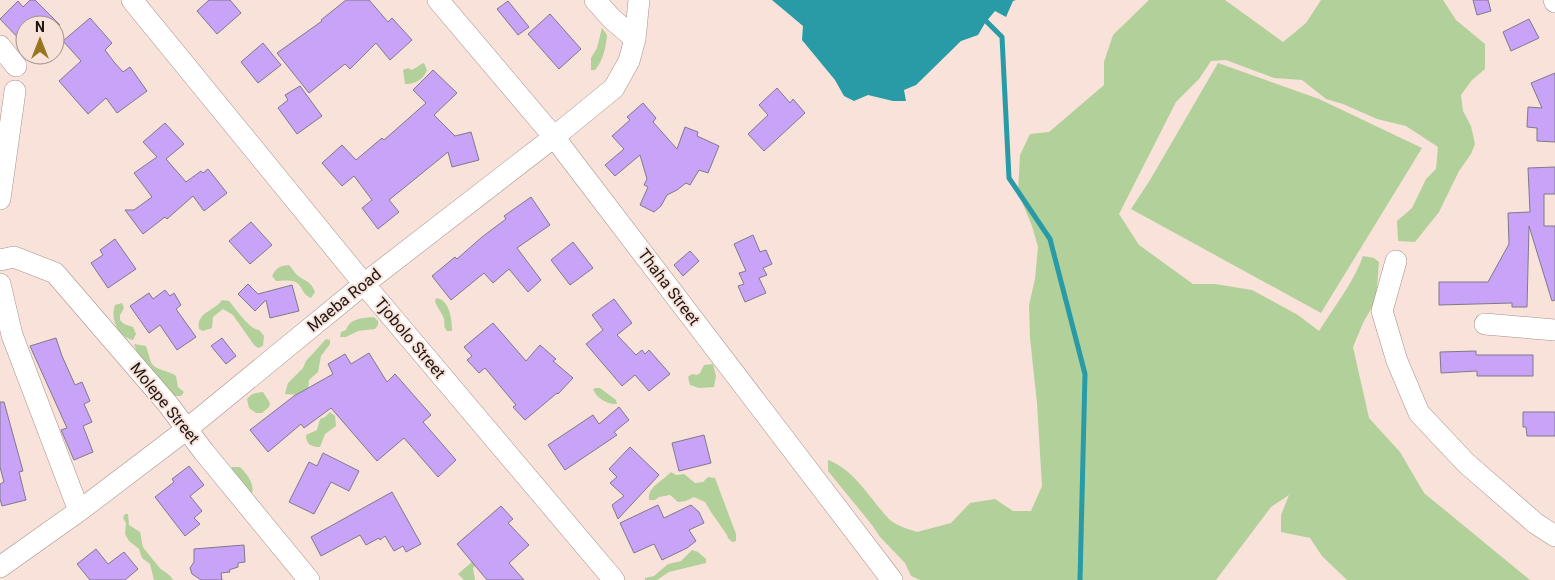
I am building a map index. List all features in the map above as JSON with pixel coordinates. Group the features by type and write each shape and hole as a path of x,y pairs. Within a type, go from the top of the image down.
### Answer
{"street":[{"name":"Tjobolo Street","path":"132,0 364,284 614,580"},
{"name":"Thaha Street","path":"438,0 554,137 892,580"},
{"path":"595,0 634,39"},
{"name":"Maeba Road","path":"0,568 187,429 364,284 554,137 614,88 628,61 634,39 639,0"},
{"path":"0,46 16,66"},
{"path":"0,199 15,91"},
{"name":"Molepe Street","path":"0,260 14,257 55,273 167,403 308,580"},
{"path":"1396,261 1382,312 1397,361 1419,412 1466,463 1535,523 1555,536"},
{"path":"0,284 12,335 79,511"},
{"path":"1484,324 1555,330"}],"green space":[{"path":"1149,0 1225,0 1283,42 1306,23 1321,0 1443,0 1456,20 1485,44 1485,69 1472,80 1461,95 1463,111 1471,126 1475,144 1471,154 1459,171 1439,212 1415,242 1398,241 1397,221 1412,208 1426,179 1436,169 1438,147 1406,126 1377,119 1343,104 1326,99 1302,80 1274,78 1226,60 1211,61 1199,79 1176,102 1119,214 1139,245 1193,284 1215,284 1252,290 1298,315 1319,331 1349,285 1363,256 1374,258 1379,262 1376,300 1363,323 1353,347 1369,418 1400,452 1424,493 1530,580 1347,580 1322,556 1310,538 1281,532 1281,515 1289,495 1271,507 1216,580 920,580 911,576 905,563 880,537 828,471 828,460 838,465 854,478 892,521 917,532 951,523 970,503 995,499 1013,511 1031,511 1042,486 1029,305 1035,279 1038,247 1032,226 1018,192 1020,155 1030,134 1049,132 1104,85 1104,62 1113,35"},
{"path":"602,28 607,35 605,49 598,66 595,70 591,70 591,58 597,48"},
{"path":"424,63 427,70 424,76 415,82 405,84 403,70 408,68 411,70"},
{"path":"1218,63 1319,99 1422,148 1321,313 1131,209"},
{"path":"289,265 297,275 311,285 315,292 311,298 305,294 298,283 289,280 276,281 272,276 278,268"},
{"path":"437,298 445,303 447,307 451,317 452,331 447,331 445,328 443,316 435,300"},
{"path":"222,300 229,301 251,326 259,330 264,336 263,346 258,348 254,345 233,315 223,309 213,317 212,328 203,331 199,329 200,319 203,315"},
{"path":"122,303 124,308 120,315 120,320 124,324 133,327 136,334 133,340 123,335 116,327 115,305"},
{"path":"374,317 378,321 375,329 358,331 346,337 340,337 341,332 346,330 354,321 361,318"},
{"path":"326,339 330,340 330,344 321,356 318,372 309,380 308,390 299,395 285,394 288,383 303,368 306,361"},
{"path":"134,344 146,346 153,365 176,376 178,387 184,392 181,396 174,396 138,355"},
{"path":"713,364 716,376 714,387 699,388 690,385 688,377 692,374 697,375 700,373 704,365"},
{"path":"600,388 616,400 617,404 600,398 593,389"},
{"path":"263,392 270,403 269,407 262,413 256,413 249,408 247,399 252,394"},
{"path":"330,412 335,416 336,426 325,434 320,447 310,445 306,435 317,430 320,419"},
{"path":"232,467 240,467 248,476 253,490 252,494 230,472"},
{"path":"671,472 676,475 684,474 695,483 703,482 708,477 715,478 736,534 736,541 732,542 728,538 705,502 694,497 678,502 670,495 649,500 650,491"},
{"path":"125,514 128,514 129,525 140,532 144,549 173,580 154,580 150,564 142,558 139,549 129,541 125,534 126,523 123,518"},
{"path":"692,550 698,552 706,559 706,563 669,572 657,580 645,580 645,578 654,576 668,564 681,561"},
{"path":"480,560 473,568 475,580 464,580 458,574 473,561"}],"water":[{"path":"772,0 1016,0 1013,1 1006,17 995,11 978,35 961,41 916,85 904,90 906,101 893,101 868,95 854,101 844,96 835,80 802,40 803,26"}],"building":[{"path":"30,0 35,0 50,15 15,15 15,35 0,19 18,1 23,7"},
{"path":"209,0 230,0 241,13 217,34 197,11"},
{"path":"346,0 369,0 388,22 392,18 412,40 390,60 376,43 350,69 345,64 309,93 277,53 322,21"},
{"path":"1473,0 1488,0 1491,11 1477,15"},
{"path":"508,1 529,27 518,35 497,9"},
{"path":"550,14 581,49 559,69 528,34"},
{"path":"90,18 112,43 105,50 114,62 123,72 130,67 147,91 117,113 106,98 88,114 59,81 81,61 65,43 65,39"},
{"path":"1529,19 1539,38 1511,51 1503,32"},
{"path":"263,43 281,65 258,83 241,62"},
{"path":"433,70 457,93 434,115 455,136 471,132 479,160 452,167 448,152 389,200 399,212 378,229 362,208 372,200 354,176 342,186 322,163 342,145 356,160 382,138 384,140 426,103 413,90"},
{"path":"1555,73 1555,142 1537,141 1537,128 1527,127 1528,107 1542,108 1531,83"},
{"path":"300,86 322,116 297,134 278,108 288,100 285,95"},
{"path":"777,88 790,103 793,99 805,113 764,151 748,134 768,115 759,105"},
{"path":"643,103 656,118 653,122 677,149 685,127 698,132 697,136 719,146 708,173 699,170 690,185 686,183 667,195 661,206 654,212 640,205 648,187 644,185 647,179 640,155 615,176 605,165 624,149 612,136 630,120 627,117"},
{"path":"165,123 184,144 166,159 186,182 201,171 203,173 208,169 227,193 204,211 193,196 167,219 165,217 143,234 125,210 134,210 152,197 134,173 157,157 143,142"},
{"path":"1555,167 1555,194 1544,194 1544,226 1555,226 1555,300 1552,301 1529,226 1527,307 1512,307 1512,303 1439,305 1439,282 1488,282 1509,244 1508,213 1530,212 1528,168"},
{"path":"531,197 550,225 517,248 541,280 528,292 509,269 493,283 484,273 451,300 432,276 455,257 457,259 506,219 504,216"},
{"path":"251,222 272,245 250,264 229,241"},
{"path":"753,235 760,252 766,250 772,264 763,268 767,275 759,278 766,293 745,302 738,286 744,284 739,273 746,271 734,244"},
{"path":"115,239 136,269 108,288 91,263 103,255 100,250"},
{"path":"573,242 593,268 570,285 551,260"},
{"path":"690,251 699,261 683,276 674,265"},
{"path":"248,284 258,294 292,285 299,311 270,318 266,300 255,311 238,294"},
{"path":"165,290 170,296 174,293 181,305 176,309 196,337 177,350 160,325 149,333 130,306 149,293 153,299"},
{"path":"614,299 632,323 617,335 636,355 642,350 645,354 649,350 670,374 649,391 635,375 622,386 586,344 603,330 592,315"},
{"path":"493,323 526,361 540,345 556,359 553,361 573,378 558,394 525,420 513,407 516,405 485,368 479,373 467,360 472,356 464,347"},
{"path":"56,338 75,385 82,382 90,401 84,404 92,422 83,426 93,452 74,460 61,430 67,428 30,346"},
{"path":"222,338 236,356 226,364 211,346"},
{"path":"1476,351 1476,355 1533,355 1533,376 1477,376 1477,371 1441,373 1440,352"},
{"path":"369,353 387,382 395,374 431,415 423,422 456,460 438,477 404,438 377,461 331,408 304,428 301,424 268,452 250,430 294,396 333,374 328,364 345,354 351,364"},
{"path":"0,402 4,402 23,471 19,472 26,500 2,506 0,484 4,482 0,467"},
{"path":"619,407 629,420 614,432 617,435 565,470 548,445 593,415 599,424"},
{"path":"1523,412 1555,412 1555,436 1527,436 1526,427 1523,427"},
{"path":"704,435 711,463 679,471 672,443"},
{"path":"630,447 659,475 618,519 612,505 624,496 610,483 617,477 609,469"},
{"path":"323,453 359,471 349,491 331,482 314,514 289,502 309,462 317,466"},
{"path":"189,466 204,485 190,496 202,511 194,518 200,524 185,536 155,497 174,482 172,479"},
{"path":"392,492 421,544 406,552 403,546 394,551 385,536 366,545 360,535 321,556 311,537"},
{"path":"658,505 664,518 691,505 699,512 704,523 689,530 696,541 687,548 662,560 654,544 634,553 620,523"},
{"path":"501,506 513,519 508,523 529,545 509,563 524,580 487,580 457,544"},
{"path":"244,545 245,562 238,563 238,567 229,570 230,572 221,573 222,580 201,580 192,574 190,568 194,562 194,549"},
{"path":"96,549 108,564 124,552 138,569 125,580 90,580 77,564"}],"waterway":[{"path":"983,18 1002,37 1009,178 1050,239 1085,374 1080,580"}]}
